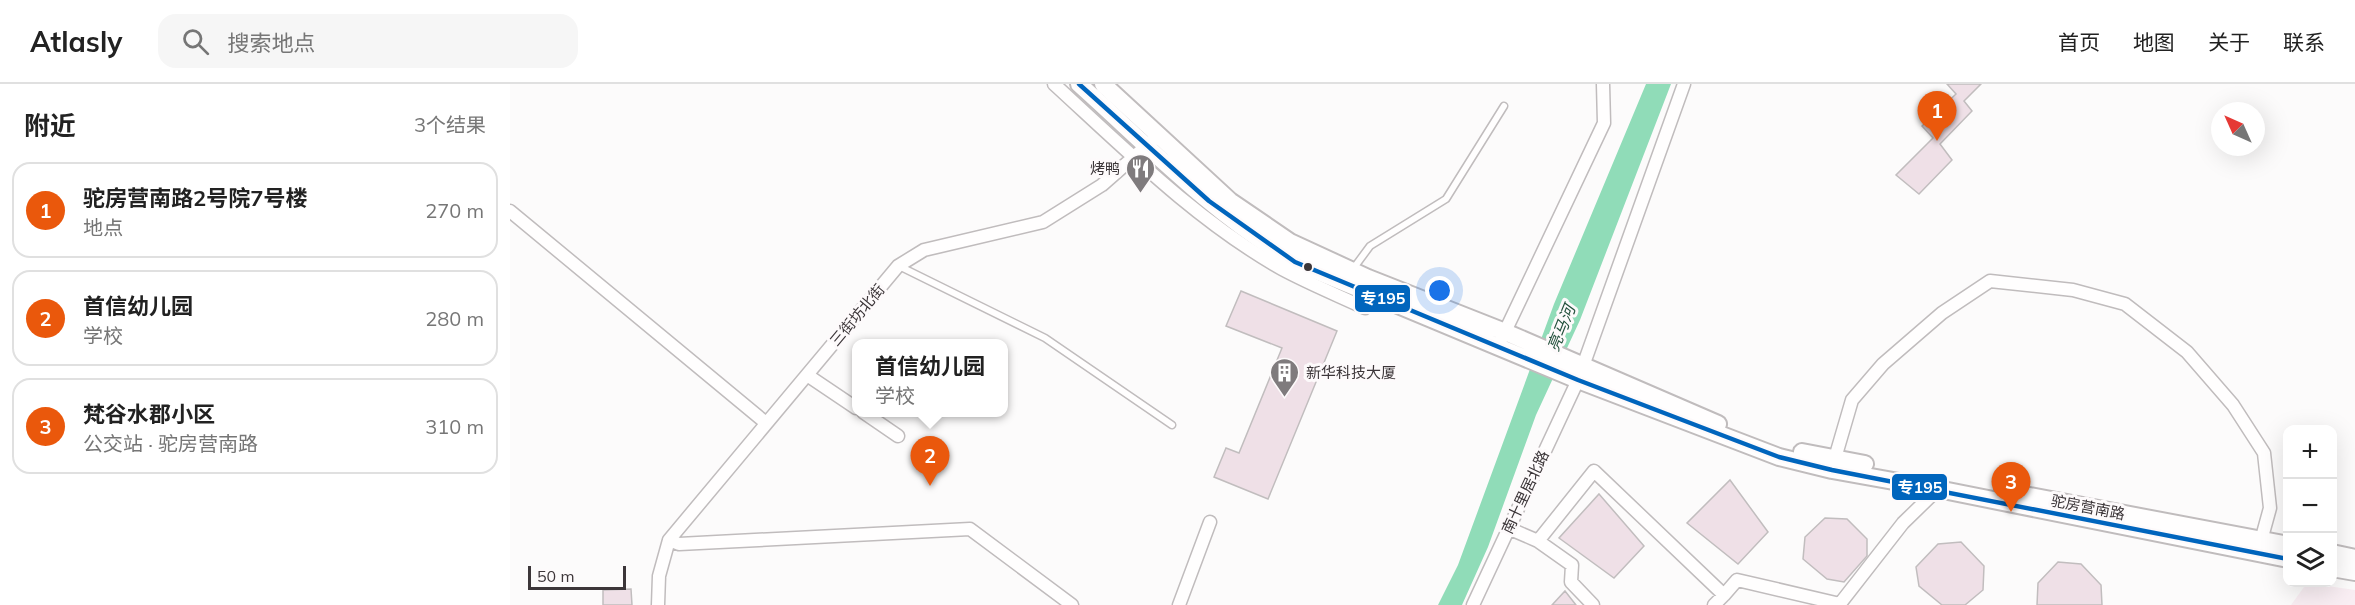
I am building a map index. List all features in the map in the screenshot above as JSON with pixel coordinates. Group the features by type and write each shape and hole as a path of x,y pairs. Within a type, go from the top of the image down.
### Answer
{"street":[{"path":"1053,84 1147,147 1217,210 1260,242 1295,262 1347,277 1502,340"},
{"path":"1502,340 1604,123 1603,84"},
{"name":"南十里居北路","path":"1473,605 1581,373 1684,84"},
{"path":"1093,86 1226,232 1282,269 1365,308 1378,297"},
{"name":"三街坊北街","path":"658,605 659,576 669,540 898,266 924,250 1043,222 1078,202 1147,147"},
{"path":"510,211 766,423"},
{"path":"1347,277 1378,297 1502,340"},
{"path":"1834,464 1852,400 1883,363 1942,313 1990,281 2073,290 2125,304 2187,352 2233,405 2264,453 2270,508 2259,548"},
{"name":"驼房营南路","path":"1502,340 1734,441 1779,457 1834,464 2259,548 2283,557"},
{"path":"807,375 852,405"},
{"path":"870,417 898,436"},
{"name":"驼房营南路","path":"1834,464 1938,489 2259,548 2283,546"},
{"path":"1538,541 1594,471 1724,595"},
{"path":"1714,605 1737,580 1840,605 1903,523 1938,489"},
{"path":"1179,605 1210,522"},
{"path":"1508,528 1538,541 1572,565 1571,582 1593,605"},
{"path":"669,540 679,544 970,529 1070,604"},
{"path":"2337,554 2355,558"},
{"path":"2337,569 2355,572"}],"lane":[{"path":"1347,277 1371,246 1446,200 1504,106"},
{"path":"898,266 1045,338 1172,425"}],"shaded area":[{"path":"2304,587 2355,590 2355,605 2291,605"}],"water":[{"name":"亮马河","path":"1646,84 1671,84 1580,320 1536,415 1488,547 1462,605 1438,605 1458,565 1554,304"}],"building":[{"path":"1947,84 1981,84 1964,101 1972,111 1940,144 1952,160 1919,194 1896,175 1933,138 1922,126 1956,94"},
{"name":"新华科技大厦","path":"1241,291 1337,331 1268,499 1214,477 1226,448 1239,453 1282,348 1226,326"},
{"path":"1730,480 1768,532 1738,564 1687,523"},
{"path":"1599,494 1644,546 1614,578 1559,538"},
{"path":"1825,518 1847,519 1867,539 1867,556 1844,582 1827,579 1803,559 1805,537"},
{"path":"1961,542 1984,566 1983,590 1965,605 1942,605 1919,586 1916,567 1938,544"},
{"path":"2058,562 2081,564 2101,585 2102,605 2037,605 2038,583"},
{"path":"631,589 632,605 603,605 603,590"},
{"path":"1565,591 1576,605 1552,605"}],"transit line":[{"name":"专195","path":"1079,84 1209,201 1295,262 1578,380 1779,457 1832,470 2283,558"}],"place":[{"name":"驼房营南路2号院7号楼","path":"1937,141"},
{"name":"烤鸭","path":"1141,194"},
{"name":"新华科技大厦","path":"1285,398"},
{"name":"首信幼儿园","path":"930,486"},
{"name":"梵谷水郡小区","path":"2011,512"}]}
